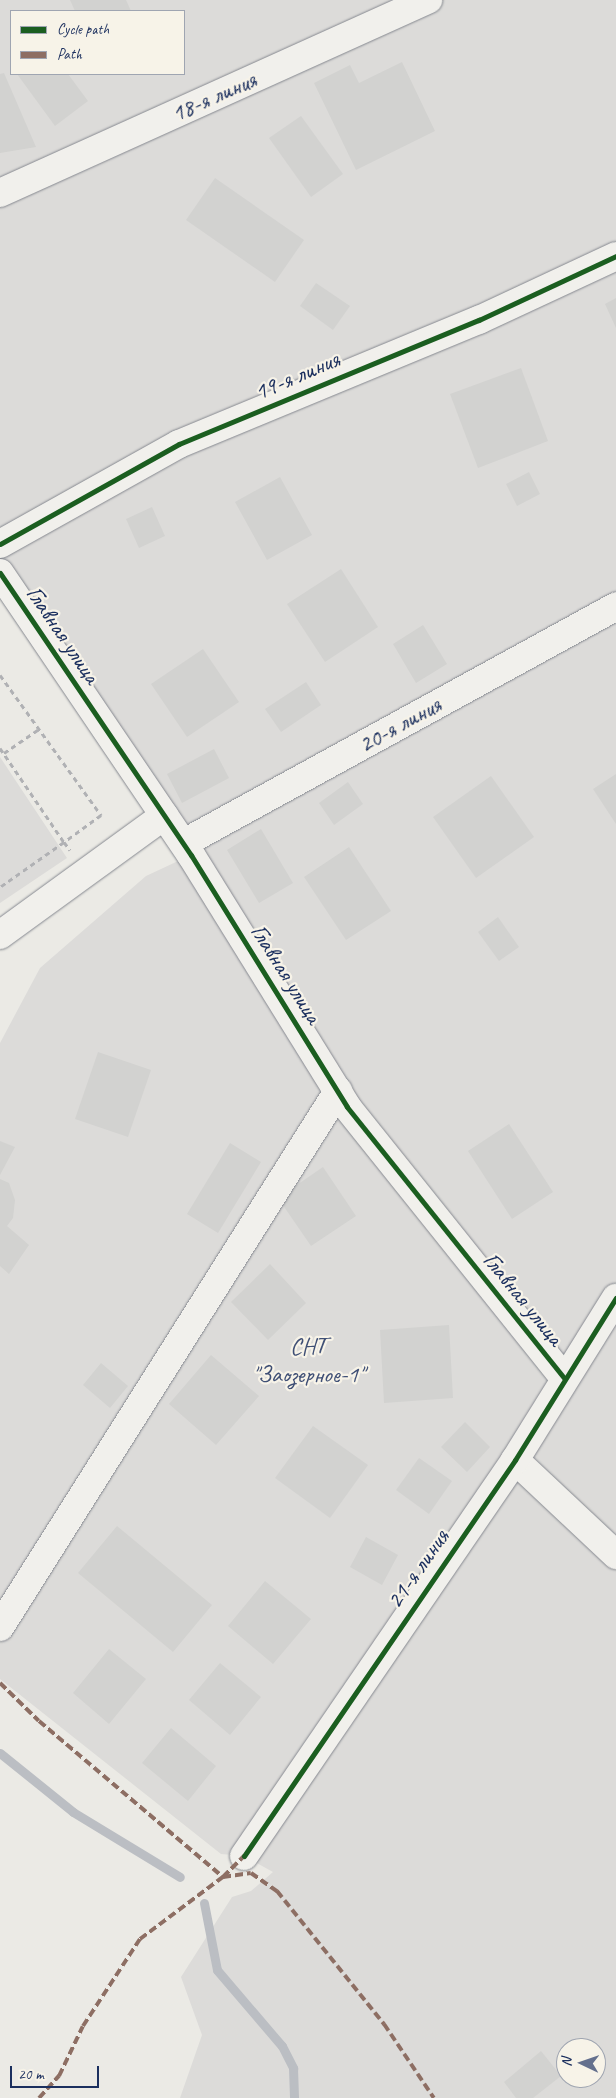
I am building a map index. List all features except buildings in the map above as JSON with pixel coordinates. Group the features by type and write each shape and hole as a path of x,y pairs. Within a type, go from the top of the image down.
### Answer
{"street":[{"name":"18-я линия","path":"0,193 428,0"},
{"name":"19-я линия","path":"0,544 179,444 479,320 616,256"},
{"name":"Главная улица","path":"0,573 184,843 338,1091 564,1378"},
{"name":"20-я линия","path":"184,843 616,606"},
{"path":"0,935 164,816"},
{"path":"0,1627 338,1091"},
{"name":"21-я линия","path":"244,1856 515,1460 564,1378 616,1298"},
{"path":"515,1460 616,1555"}],"path":[{"path":"0,675 101,815 0,887"},
{"path":"4,753 39,729"},
{"path":"0,748 86,871"}],"green space":[{"name":"СНТ \"Заозерное-1\"","path":"0,0 616,0 616,2098 180,2098 202,2035 181,1977 232,1897 251,1891 273,1872 244,1856 221,1854 0,1679 0,1043 40,968 146,876 191,855 0,572"},
{"path":"0,757 67,858 0,903"}],"waterway":[{"path":"0,1753 73,1812 180,1877"},
{"path":"204,1903 217,1970 282,2046 293,2068 294,2098"}],"marked path":[{"path":"0,1683 39,1721 223,1877 251,1873 277,1891 384,2024 434,2098"},
{"path":"39,2098 59,2076 83,2026 140,1939 223,1877 244,1856"}],"cycle path":[{"path":"0,544 179,444 479,320 616,256"},
{"path":"0,573 191,855 347,1107 564,1378"},
{"path":"244,1856 515,1460 616,1298"}]}
